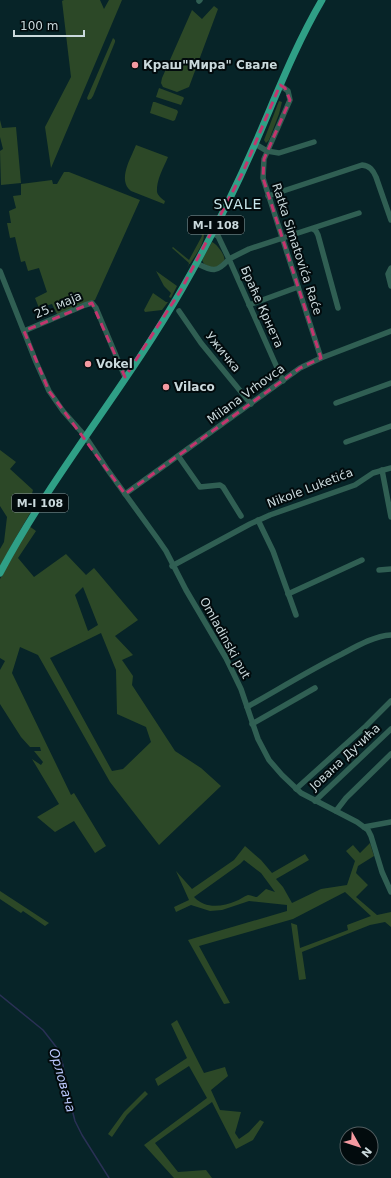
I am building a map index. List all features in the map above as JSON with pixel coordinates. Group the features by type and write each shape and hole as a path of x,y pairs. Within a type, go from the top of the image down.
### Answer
{"main road":[{"name":"M-I 108","path":"0,573 40,503 167,314 196,263 255,144 280,85 322,0"}],"street":[{"name":"Ratka Simatovića Raće","path":"280,85 288,91 290,100 264,159 263,178 321,358"},
{"path":"255,144 267,151 279,153 314,142"},
{"path":"268,196 362,165 367,166 374,171 391,220"},
{"name":"Браће Крнета","path":"283,381 229,259 249,249 359,213"},
{"path":"313,229 318,235 338,308"},
{"path":"196,263 212,270 216,270 223,266 229,259 219,239 212,233"},
{"path":"391,268 388,274 391,286"},
{"name":"25. маја","path":"0,271 49,391 62,411 85,436"},
{"path":"249,305 298,287"},
{"name":"25. маја","path":"24,331 85,304 92,303 96,308 125,378"},
{"name":"Ужичка","path":"179,311 201,343 251,404"},
{"name":"Milana Vrhovca","path":"125,494 179,457 300,368 321,358 391,331"},
{"path":"336,403 391,384"},
{"path":"346,442 391,426"},
{"name":"Omladinski put","path":"85,436 157,538 226,658 241,689 258,739 269,760 296,789 364,827"},
{"path":"179,457 200,487 217,484 223,487 241,516"},
{"name":"Nikole Luketića","path":"172,566 258,520 355,485 373,473 391,468"},
{"path":"382,470 391,517"},
{"name":"Nikole Luketića","path":"258,520 272,551 296,615"},
{"path":"288,594 362,560"},
{"path":"379,570 391,569"},
{"path":"247,707 308,671 355,647 377,638 391,635"},
{"path":"252,724 315,688"},
{"path":"296,789 366,726 391,701"},
{"name":"Јована Дучића","path":"315,800 391,729"},
{"path":"336,811 346,798 391,754"},
{"path":"391,822 364,827 371,836 382,872 391,892"}],"highlighted area":[{"path":"280,85 285,88 290,100 264,159 263,178 321,358 300,368 125,494 49,391 24,331 92,303 125,377 181,290 243,172"}],"green space":[{"path":"100,0 104,9 109,0 122,0 51,168 45,127 71,77 62,1"},
{"path":"214,6 218,9 189,87 177,92 163,87 161,83 162,78 192,10 202,19"},
{"path":"113,38 115,42 93,96 88,100 87,98"},
{"path":"159,88 183,97 184,98 181,105 156,97"},
{"path":"279,101 282,102 279,114 269,140 266,143 264,140"},
{"path":"153,102 177,110 178,112 175,120 173,121 150,113"},
{"path":"0,120 2,128 16,127 21,183 1,185 0,151 3,149 0,137"},
{"path":"136,145 168,157 159,178 157,187 158,195 165,201 164,204 131,191 127,186 125,181 126,169"},
{"path":"64,172 69,172 140,200 95,300 58,316 52,304 39,308 35,298 47,292 39,268 28,271 25,261 21,262 15,237 10,238 7,223 11,223 9,211 16,208 13,196 21,195 21,184 52,180 53,184 57,184"},
{"path":"199,225 203,231 203,241 187,268 189,263 172,248 173,247 189,260 202,236 200,230 197,228"},
{"path":"212,242 221,251 225,260 219,266 212,268 204,264 202,260"},
{"path":"156,271 177,286 171,298 169,297 171,293 164,286"},
{"path":"153,293 168,302 162,310 145,312 144,310"},
{"path":"0,450 16,462 10,469 33,490 32,497 36,503 0,567 0,549 4,542 7,517 0,506"},
{"path":"29,526 36,531 18,558 34,577 66,554 86,575 94,568 138,620 115,636 133,655 122,660 133,676 132,685 175,751 201,768 221,786 159,845 110,782 38,655 20,647 12,673 71,795 74,793 106,846 95,853 74,821 55,832 37,817 59,804 32,759 41,765 43,762 34,751 41,751 40,747 30,747 21,737 0,704 0,670 5,661 0,658 0,579","holes":["83,587 98,625 88,631 75,595","101,633 116,670 117,714 146,727 151,742 123,769 112,771 50,658"]},
{"path":"370,843 374,856 358,866 356,873 368,885 356,897 377,915 391,912 391,927 385,922 370,925 302,952 306,979 299,980 291,923 297,925 300,948 348,930 347,925 371,916 345,892 293,919 199,946 230,1003 224,1004 188,940 287,911 287,905 249,901 222,910 210,911 191,905 176,912 174,907 189,900 176,871 192,889 234,860 245,846 261,860 272,873 305,854 309,860 276,879 283,887 292,903 321,889 347,885 355,861 346,851 353,845 360,853","holes":["244,860 261,873 275,892 266,889 257,897 248,895 231,903 219,906 203,904 194,897"]},
{"path":"0,891 49,923 45,926 23,911 21,913 0,899"},
{"path":"177,1020 204,1073 225,1067 228,1076 211,1090 220,1110 241,1112 235,1133 239,1139 249,1132 260,1120 264,1122 253,1140 236,1149 212,1102 155,1143 178,1172 206,1170 212,1178 174,1178 144,1145 207,1098 189,1066 158,1086 155,1079 187,1058 171,1024"},
{"path":"145,1091 148,1094 127,1115 112,1137 108,1134 124,1112"}],"waterway":[{"name":"Орловача","path":"0,995 43,1030 57,1048 63,1065 67,1090 75,1121 109,1178"}],"place":[{"name":"Краш\"Мира\" Свале","path":"135,65"},
{"name":"Vokel","path":"88,364"},
{"name":"Vilaco","path":"166,387"}],"district":[{"name":"SVALE","path":"238,204"}]}
